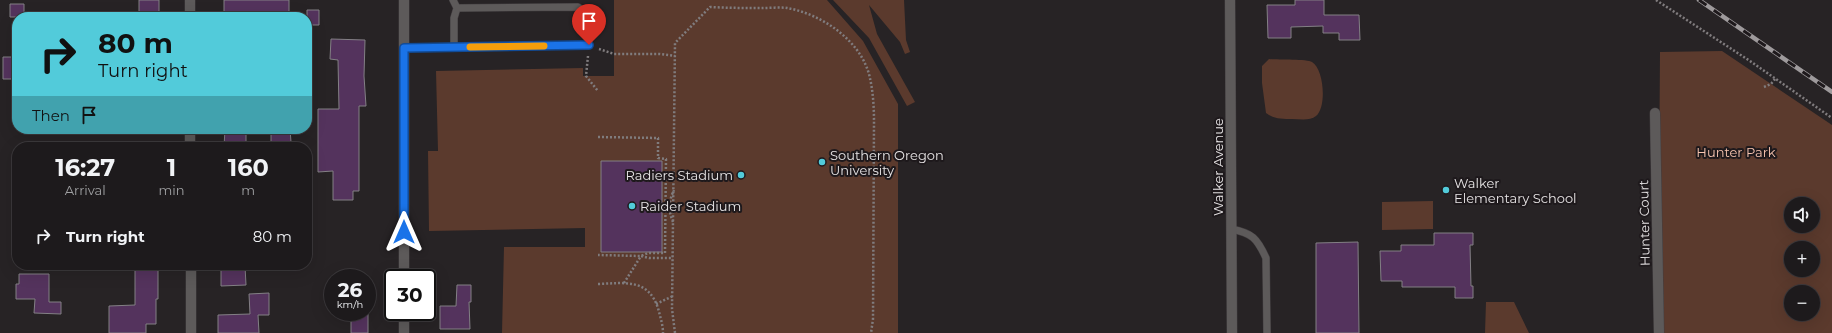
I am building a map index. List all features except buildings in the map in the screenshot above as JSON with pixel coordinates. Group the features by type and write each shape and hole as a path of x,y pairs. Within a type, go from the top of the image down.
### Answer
{"street":[{"path":"190,0 190,12"},
{"path":"404,0 404,269"},
{"name":"Walker Avenue","path":"1230,0 1232,333"},
{"name":"Hunter Court","path":"1655,113 1659,333"},
{"path":"190,270 191,333"},
{"path":"404,321 404,333"}],"lane":[{"path":"453,0 457,8 454,18 454,47"},
{"path":"404,48 589,45 588,17 586,13 578,7 457,8"},
{"path":"1231,229 1252,235 1261,246 1266,258 1267,333"}],"path":[{"path":"1656,0 1776,79 1832,118"},
{"path":"675,333 673,258 675,43 710,7 787,8 813,16 826,22 846,37 861,57 869,72 874,95 873,312 871,333"},
{"path":"598,91 586,76 589,45 614,54 660,54 675,56"},
{"path":"1764,87 1772,84 1776,79"},
{"path":"598,137 658,138 658,158 666,159 665,253 648,253 641,256 624,283"},
{"path":"674,190 670,198 670,215 674,222"},
{"path":"665,206 670,206"},
{"path":"598,255 673,258"},
{"path":"598,284 624,283 641,286 648,290 656,304 663,333"},
{"path":"656,304 673,296"}],"green space":[{"name":"Radiers Stadium","path":"614,0 827,0 863,41 898,104 898,333 502,333 504,247 585,247 585,228 429,231 428,151 438,151 436,71 583,68 583,76 614,76"},
{"path":"833,0 904,0 906,40 910,52 905,54 900,42 869,5 877,34 915,102 907,106 869,38"},
{"name":"Hunter Park","path":"1722,51 1832,125 1832,333 1658,333 1660,52"},
{"path":"1269,59 1309,61 1316,66 1323,88 1323,97 1322,105 1314,118 1275,118 1266,113 1262,83 1262,66"},
{"path":"1433,201 1433,229 1382,230 1382,202"},
{"path":"1486,302 1514,302 1529,333 1485,333"}],"railway":[{"path":"1699,0 1832,92"}],"slow traffic":[{"path":"470,47 544,46"}],"place":[{"name":"Southern Oregon University","path":"822,162"},
{"name":"Radiers Stadium","path":"741,175"},
{"name":"Walker Elementary School","path":"1446,190"},
{"name":"Raider Stadium","path":"632,206"}],"route":[{"path":"404,232 404,48 589,45"}]}
